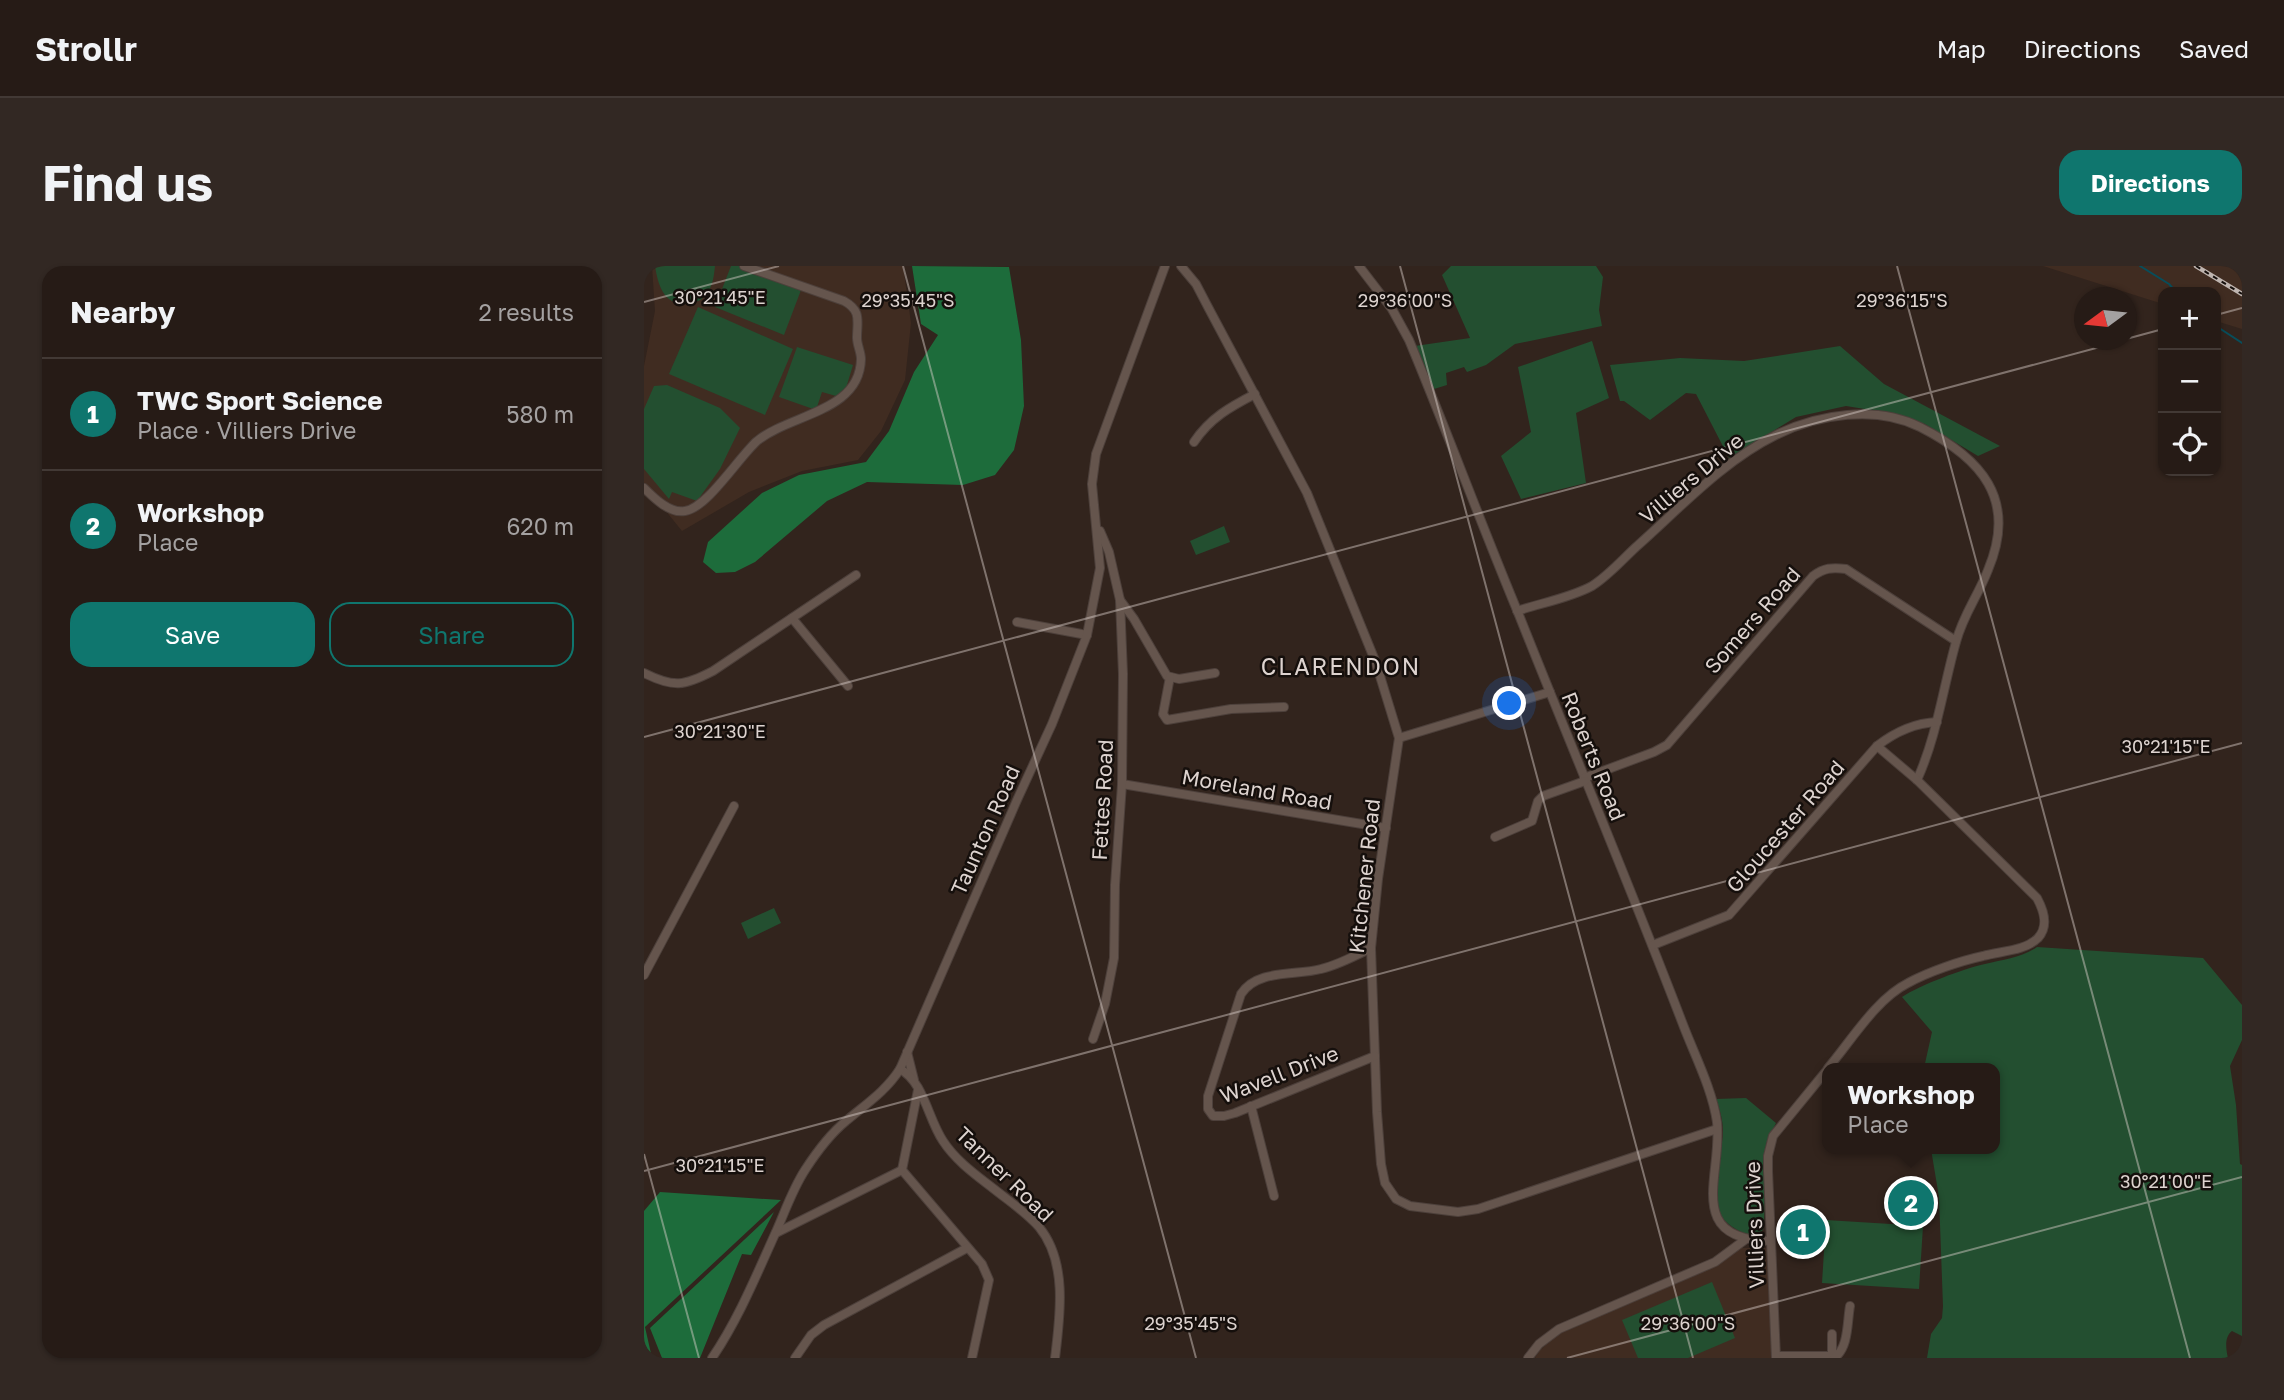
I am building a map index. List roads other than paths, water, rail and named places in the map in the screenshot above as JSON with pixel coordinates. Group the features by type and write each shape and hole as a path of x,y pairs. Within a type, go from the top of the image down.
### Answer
{"street":[{"path":"644,488 653,498 676,511 693,509 757,441 785,424 840,399 852,388 861,359 857,337 859,318 855,308 844,301 744,266"},
{"name":"Taunton Road","path":"712,1358 726,1337 795,1187 817,1153 845,1122 885,1089 900,1069 1052,724 1087,635 1100,568 1092,484 1096,454 1165,266"},
{"name":"Kitchener Road","path":"1181,266 1196,284 1307,493 1376,663 1399,738 1378,879 1371,948 1381,1164 1389,1191 1396,1199 1410,1206 1448,1212 1478,1209 1717,1129"},
{"name":"Roberts Road","path":"1359,266 1392,309 1409,340 1653,945 1709,1093 1717,1129 1713,1205 1720,1222 1733,1234 1746,1240"},
{"path":"1194,442 1213,418 1255,394"},
{"name":"Villiers Drive","path":"1517,611 1595,584 1745,452 1777,434 1808,422 1843,415 1879,415 1915,425 1965,454 1979,467 1997,509 1998,541 1988,571 1966,611 1927,759 1917,780"},
{"name":"Fettes Road","path":"1093,1039 1105,1004 1114,958 1115,886 1122,784 1123,674 1117,581 1097,524"},
{"path":"1100,568 1117,581"},
{"name":"Somers Road","path":"1495,837 1532,821 1538,801 1543,796 1667,745 1813,576 1823,569 1846,569 1956,641"},
{"path":"644,673 673,684 696,680 856,575"},
{"path":"1120,600 1135,619 1170,677 1163,714 1167,720 1231,709 1284,707"},
{"path":"792,618 848,686"},
{"path":"1017,622 1087,635"},
{"path":"1170,677 1214,673"},
{"path":"1399,738 1550,692"},
{"name":"Gloucester Road","path":"1653,945 1729,915 1877,746 1902,730 1926,722 1937,722"},
{"name":"Villiers Drive","path":"1833,1063 1882,1002 1904,984 1982,956 2025,946 2037,939 2044,930 2045,917 2037,898 1917,780 1877,746"},
{"name":"Moreland Road","path":"1122,784 1386,828"},
{"path":"644,975 734,806"},
{"name":"Wavell Drive","path":"1371,948 1322,969 1259,979 1247,985 1241,994 1206,1102 1210,1112 1218,1116 1235,1113 1375,1056"},
{"name":"Tanner Road","path":"908,1052 918,1090 935,1128 953,1154 1034,1222 1049,1242 1059,1292 1060,1315 1055,1358"},
{"path":"900,1069 914,1080"},
{"name":"Villiers Drive","path":"1776,1357 1768,1156 1773,1136 1822,1076"},
{"path":"902,1170 918,1090"},
{"path":"1251,1107 1274,1196"},
{"path":"776,1233 902,1170"},
{"path":"902,1170 982,1264 989,1280 972,1358"},
{"path":"1528,1358 1539,1344 1559,1329 1715,1262 1746,1240 1770,1241"},
{"path":"795,1358 811,1335 824,1325 967,1248"},
{"path":"1834,1358 1839,1356 1844,1345 1850,1306"},
{"path":"1776,1357 1832,1356 1832,1334"}],"waterway":[{"path":"2140,266 2172,287"},
{"path":"2221,329 2242,343"}],"railway":[{"path":"2196,266 2242,294"}],"place":[{"name":"Workshop","path":"1911,1203"},
{"name":"TWC Sport Science","path":"1803,1232"}],"district":[{"name":"CLARENDON","path":"1341,666"}]}
